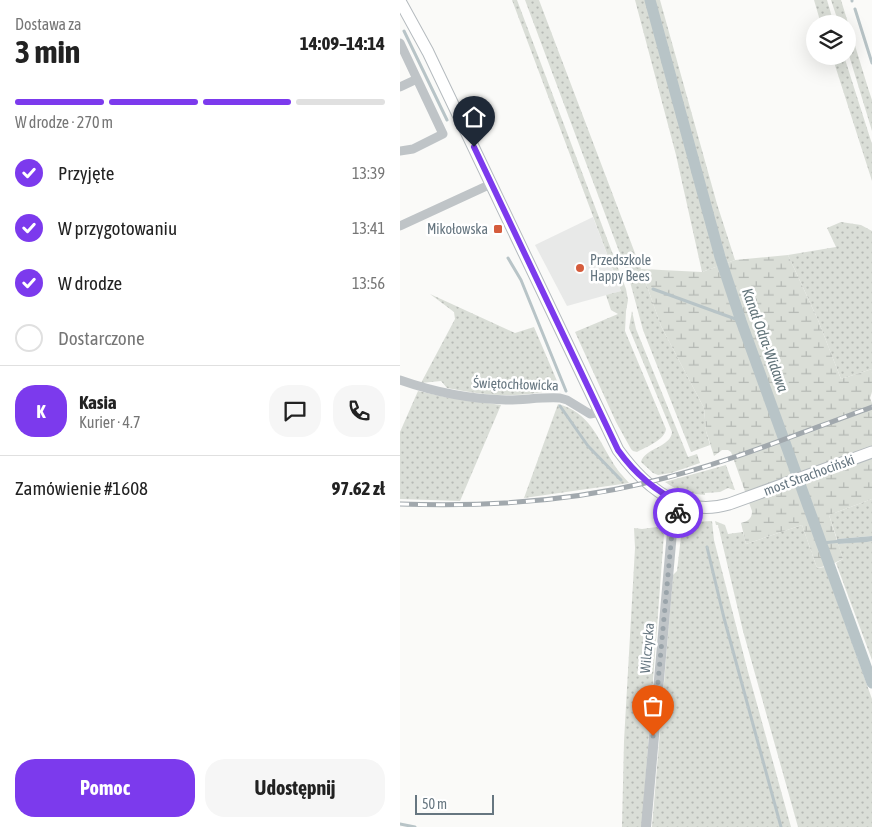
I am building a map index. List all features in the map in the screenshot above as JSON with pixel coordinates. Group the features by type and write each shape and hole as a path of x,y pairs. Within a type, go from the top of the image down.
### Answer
{"main road":[{"path":"400,1 428,52 618,450 634,472 658,491 682,504"},
{"name":"most Strachociński","path":"682,504 691,507 720,506 872,452"}],"street":[{"path":"400,43 443,134 413,149 400,151"},
{"path":"400,87 417,79"},
{"path":"400,226 491,184"},
{"name":"Świętochłowicka","path":"400,380 422,388 475,398 506,400 560,398 567,400 590,414 600,412"},
{"name":"Wilczycka","path":"646,827 672,532 682,504"}],"shaded area":[{"name":"Przedszkole Happy Bees","path":"593,217 621,291 567,306 535,245"},
{"path":"872,536 872,541 867,542 838,544 837,539"}],"green space":[{"path":"512,0 517,0 626,289 628,300 625,331 666,429 659,440 637,452 631,449 616,422 575,332 618,314 611,310 606,295 621,291"},
{"path":"525,0 539,0 661,326 704,408 706,431 710,445 691,452 643,330 629,278"},
{"path":"635,0 660,0 717,204 735,260 702,272 676,155"},
{"path":"814,0 827,0 831,15 818,15"},
{"path":"831,0 841,0 846,15 836,15"},
{"path":"856,48 872,100 872,131 852,65 856,65"},
{"path":"835,65 847,65 872,144 872,181"},
{"path":"841,222 861,225 872,231 872,369 841,379 818,320 788,255 836,247 827,228"},
{"path":"788,255 818,320 841,379 872,369 872,392 870,398 872,403 872,499 829,515 843,559 817,568 802,525 746,544 741,523 749,519 752,511 731,452 722,450 714,456 706,431 704,408 661,326 641,269 702,272 735,260"},
{"path":"430,294 515,333 534,327 560,388 531,394 504,395 447,388 441,381 421,383 455,319 454,312"},
{"path":"632,311 636,329 688,457 697,454 700,463 671,473 658,475 641,462 643,457 667,441 671,437 672,432 629,328"},
{"path":"418,391 501,405 460,501 400,499 400,432"},
{"path":"558,404 569,408 585,419 616,467 629,483 524,498"},
{"path":"726,465 735,490 728,488 720,492 700,495 679,490 665,482"},
{"path":"872,499 872,536 837,539 829,515"},
{"path":"712,521 714,540 747,668 791,827 652,827 673,575 677,571 682,528 693,522"},
{"path":"715,521 725,525 728,534 743,532 746,544 802,525 817,568 825,567 872,699 872,827 798,827 743,631 718,525 716,525"},
{"path":"657,527 664,534 642,827 622,827 624,741 635,548 634,528"},
{"path":"872,541 872,660 836,563 843,559 838,544"}],"waterway":[{"name":"Kanał Odra-Widawa","path":"650,0 720,257 741,321 872,683"},
{"path":"855,9 872,63"},
{"path":"404,31 447,120"},
{"path":"508,258 521,280 566,391"},
{"path":"653,289 741,321"},
{"path":"560,406 588,446 621,480"},
{"path":"822,543 842,541"},
{"path":"707,547 724,618 781,827"},
{"path":"400,824 415,827"}],"railway":[{"path":"400,504 462,505 523,502 584,495 645,483 674,476 760,448 872,407"}],"way so far":[{"path":"653,736 672,532 678,513"}],"place":[{"name":"Mikołowska","path":"498,229"},
{"name":"Przedszkole Happy Bees","path":"580,268"}],"route":[{"path":"474,147 618,450 634,472 647,483 668,498 682,504 678,513"}]}
